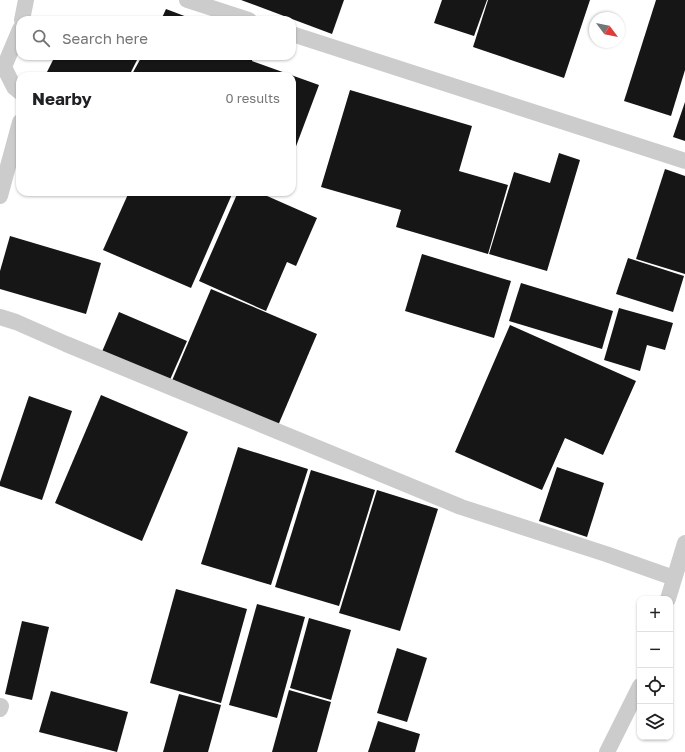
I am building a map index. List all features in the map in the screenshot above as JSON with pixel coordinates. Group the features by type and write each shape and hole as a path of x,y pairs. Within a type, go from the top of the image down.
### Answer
{"street":[{"path":"23,16 26,0"},
{"path":"187,0 237,16"},
{"path":"296,35 685,161"},
{"path":"16,38 4,67 16,89"},
{"path":"0,196 16,137"},
{"path":"0,317 16,322 461,507 606,554 674,578"},
{"path":"669,596 685,543"},
{"path":"607,752 637,692"}],"building":[{"path":"241,0 344,0 332,34 296,21 296,16 284,16"},
{"path":"442,0 487,0 474,36 434,23"},
{"path":"488,0 590,0 564,78 473,47"},
{"path":"656,0 685,0 685,70 671,116 624,101"},
{"path":"166,9 184,16 163,16"},
{"path":"53,60 137,60 131,72 47,72"},
{"path":"140,60 252,60 283,72 133,72"},
{"path":"296,77 319,85 296,146"},
{"path":"350,90 472,126 459,171 508,185 488,254 396,227 401,210 321,187"},
{"path":"685,102 685,141 673,137"},
{"path":"559,153 580,160 547,271 489,254 514,172 550,183"},
{"path":"665,169 685,176 685,274 636,259"},
{"path":"127,196 231,196 191,288 103,250"},
{"path":"236,196 267,196 317,218 296,266 287,262 266,311 199,281"},
{"path":"10,236 101,263 86,314 0,289 0,271"},
{"path":"422,254 511,281 494,338 405,311"},
{"path":"628,258 684,276 673,312 616,294"},
{"path":"521,283 613,311 602,349 509,321"},
{"path":"211,289 317,334 277,428 171,383"},
{"path":"619,308 673,323 665,350 647,345 640,371 604,360"},
{"path":"119,312 187,341 169,382 101,354"},
{"path":"510,325 636,381 603,455 565,438 542,490 455,452"},
{"path":"101,395 188,432 142,541 55,503"},
{"path":"29,396 72,411 42,500 0,486 0,482"},
{"path":"238,447 308,469 271,585 201,564"},
{"path":"557,467 604,483 587,537 539,521"},
{"path":"311,470 375,490 339,606 275,587"},
{"path":"377,490 438,509 400,631 339,613"},
{"path":"176,589 247,609 221,703 150,683"},
{"path":"257,604 305,617 277,718 229,705"},
{"path":"309,618 351,630 331,700 290,688"},
{"path":"22,621 49,627 32,700 5,694"},
{"path":"397,648 427,658 407,722 377,713"},
{"path":"289,690 331,702 317,752 272,752"},
{"path":"51,691 128,712 117,752 39,732"},
{"path":"179,694 221,705 208,752 163,752"},
{"path":"378,721 420,734 415,752 368,752"}]}
